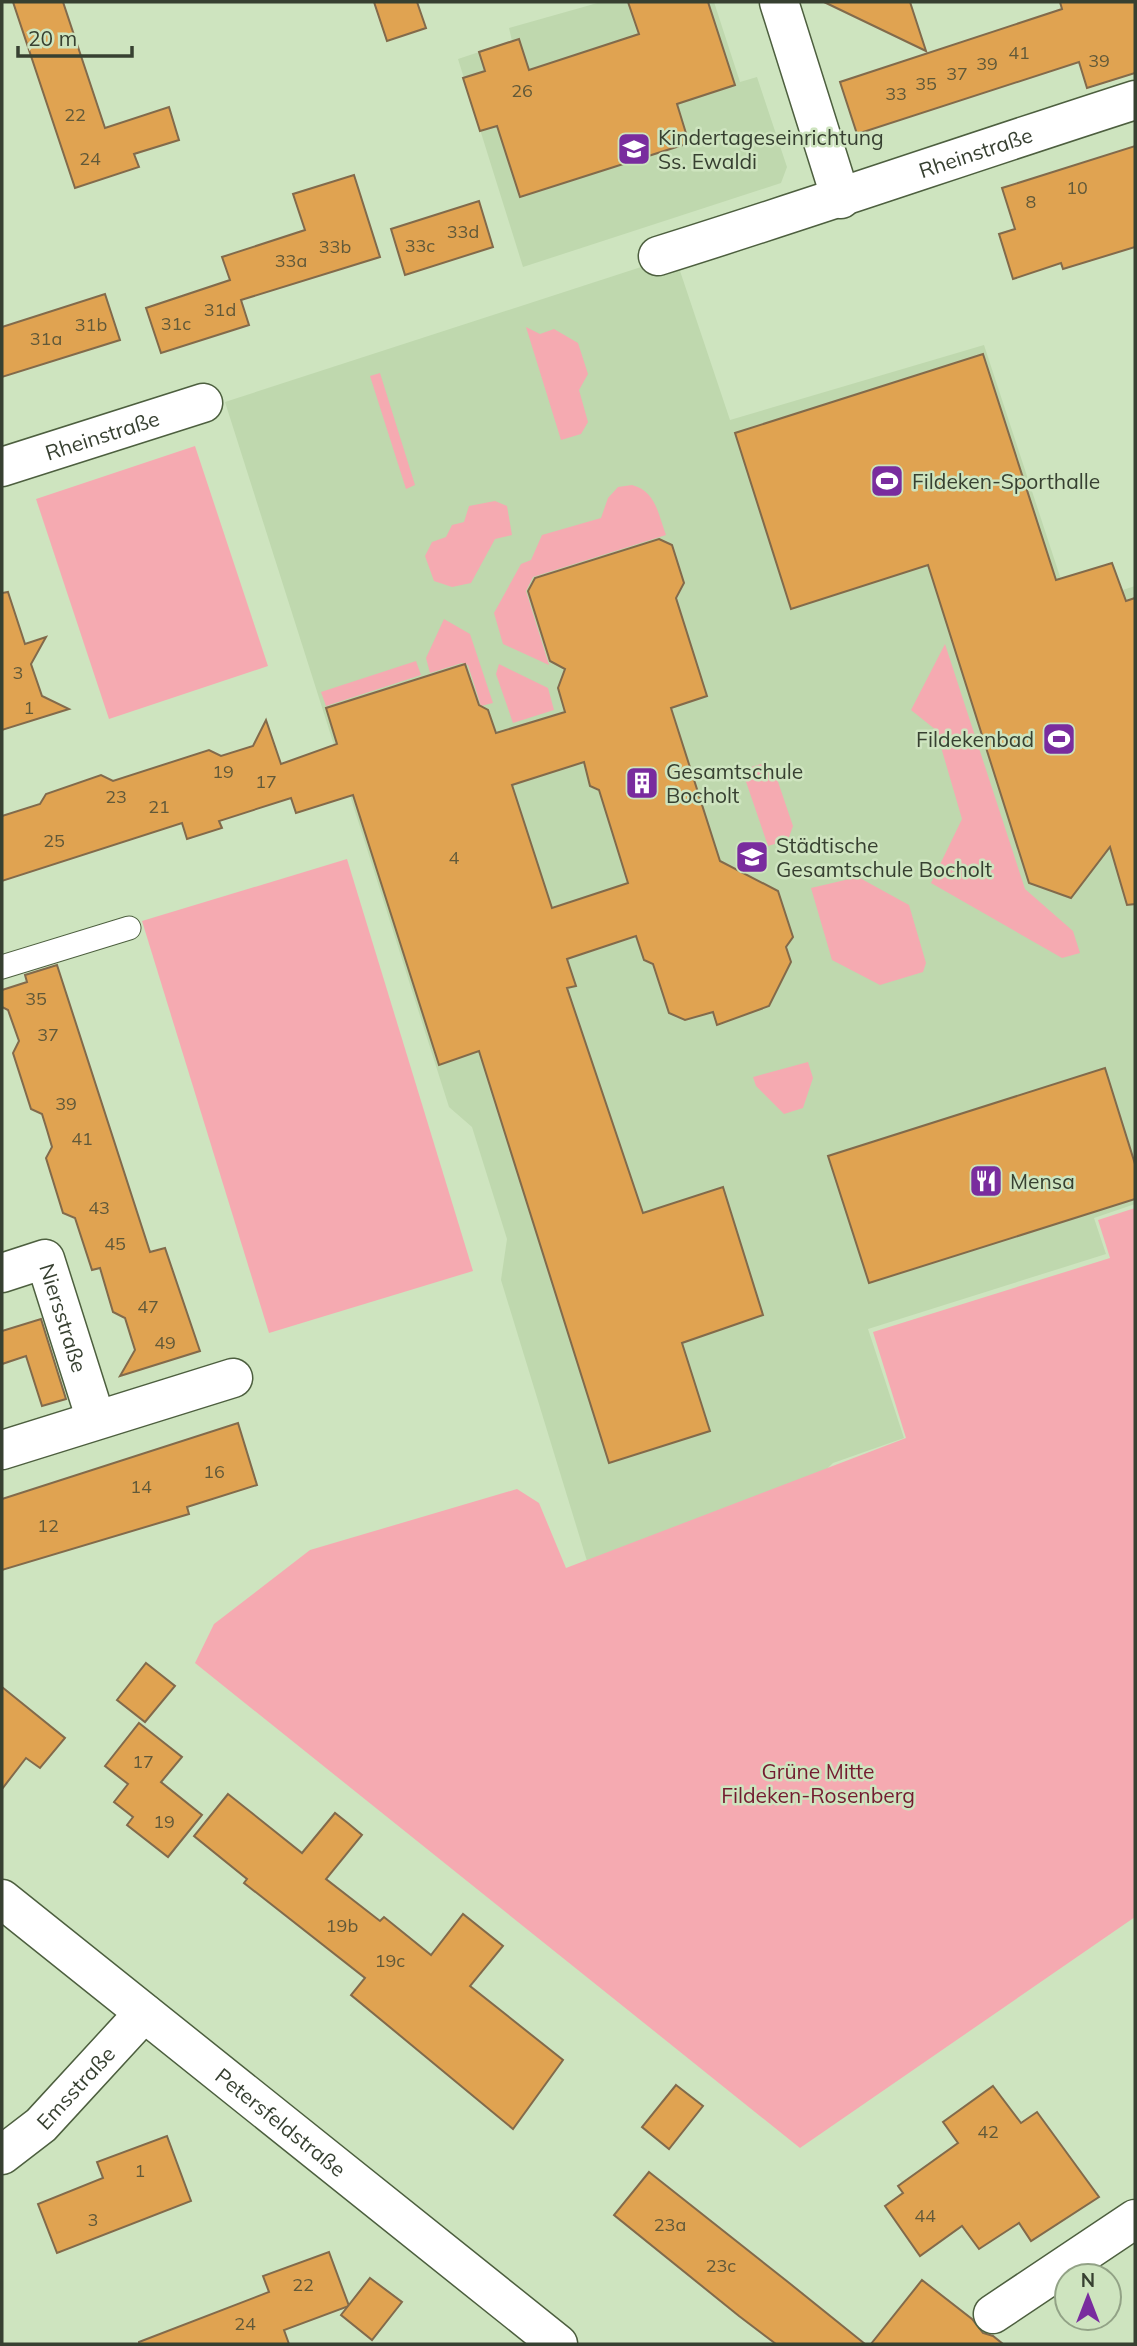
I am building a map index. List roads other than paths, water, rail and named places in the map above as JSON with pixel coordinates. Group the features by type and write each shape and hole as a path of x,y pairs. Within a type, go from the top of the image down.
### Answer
{"street":[{"path":"779,2 841,199"},
{"name":"Rheinstraße","path":"658,256 841,199 953,159 1135,100"},
{"name":"Rheinstraße","path":"2,467 203,403"},
{"name":"Niersstraße","path":"2,1273 45,1259 96,1420"},
{"path":"2,1450 233,1378"},
{"name":"Petersfeldstraße","path":"2,1899 558,2344"},
{"name":"Emsstraße","path":"2,2155 41,2125 144,2013"},
{"path":"993,2314 1135,2219"}],"lane":[{"path":"2,968 129,928"}],"place":[{"name":"Kindertageseinrichtung Ss. Ewaldi","path":"634,149"},
{"name":"Fildeken-Sporthalle","path":"887,481"},
{"name":"Fildekenbad","path":"1059,739"},
{"name":"Gesamtschule Bocholt","path":"642,783"},
{"name":"Städtische Gesamtschule Bocholt","path":"752,857"},
{"name":"Mensa","path":"986,1181"}],"park label":[{"name":"Grüne Mitte Fildeken-Rosenberg","path":"818,1783"}]}
